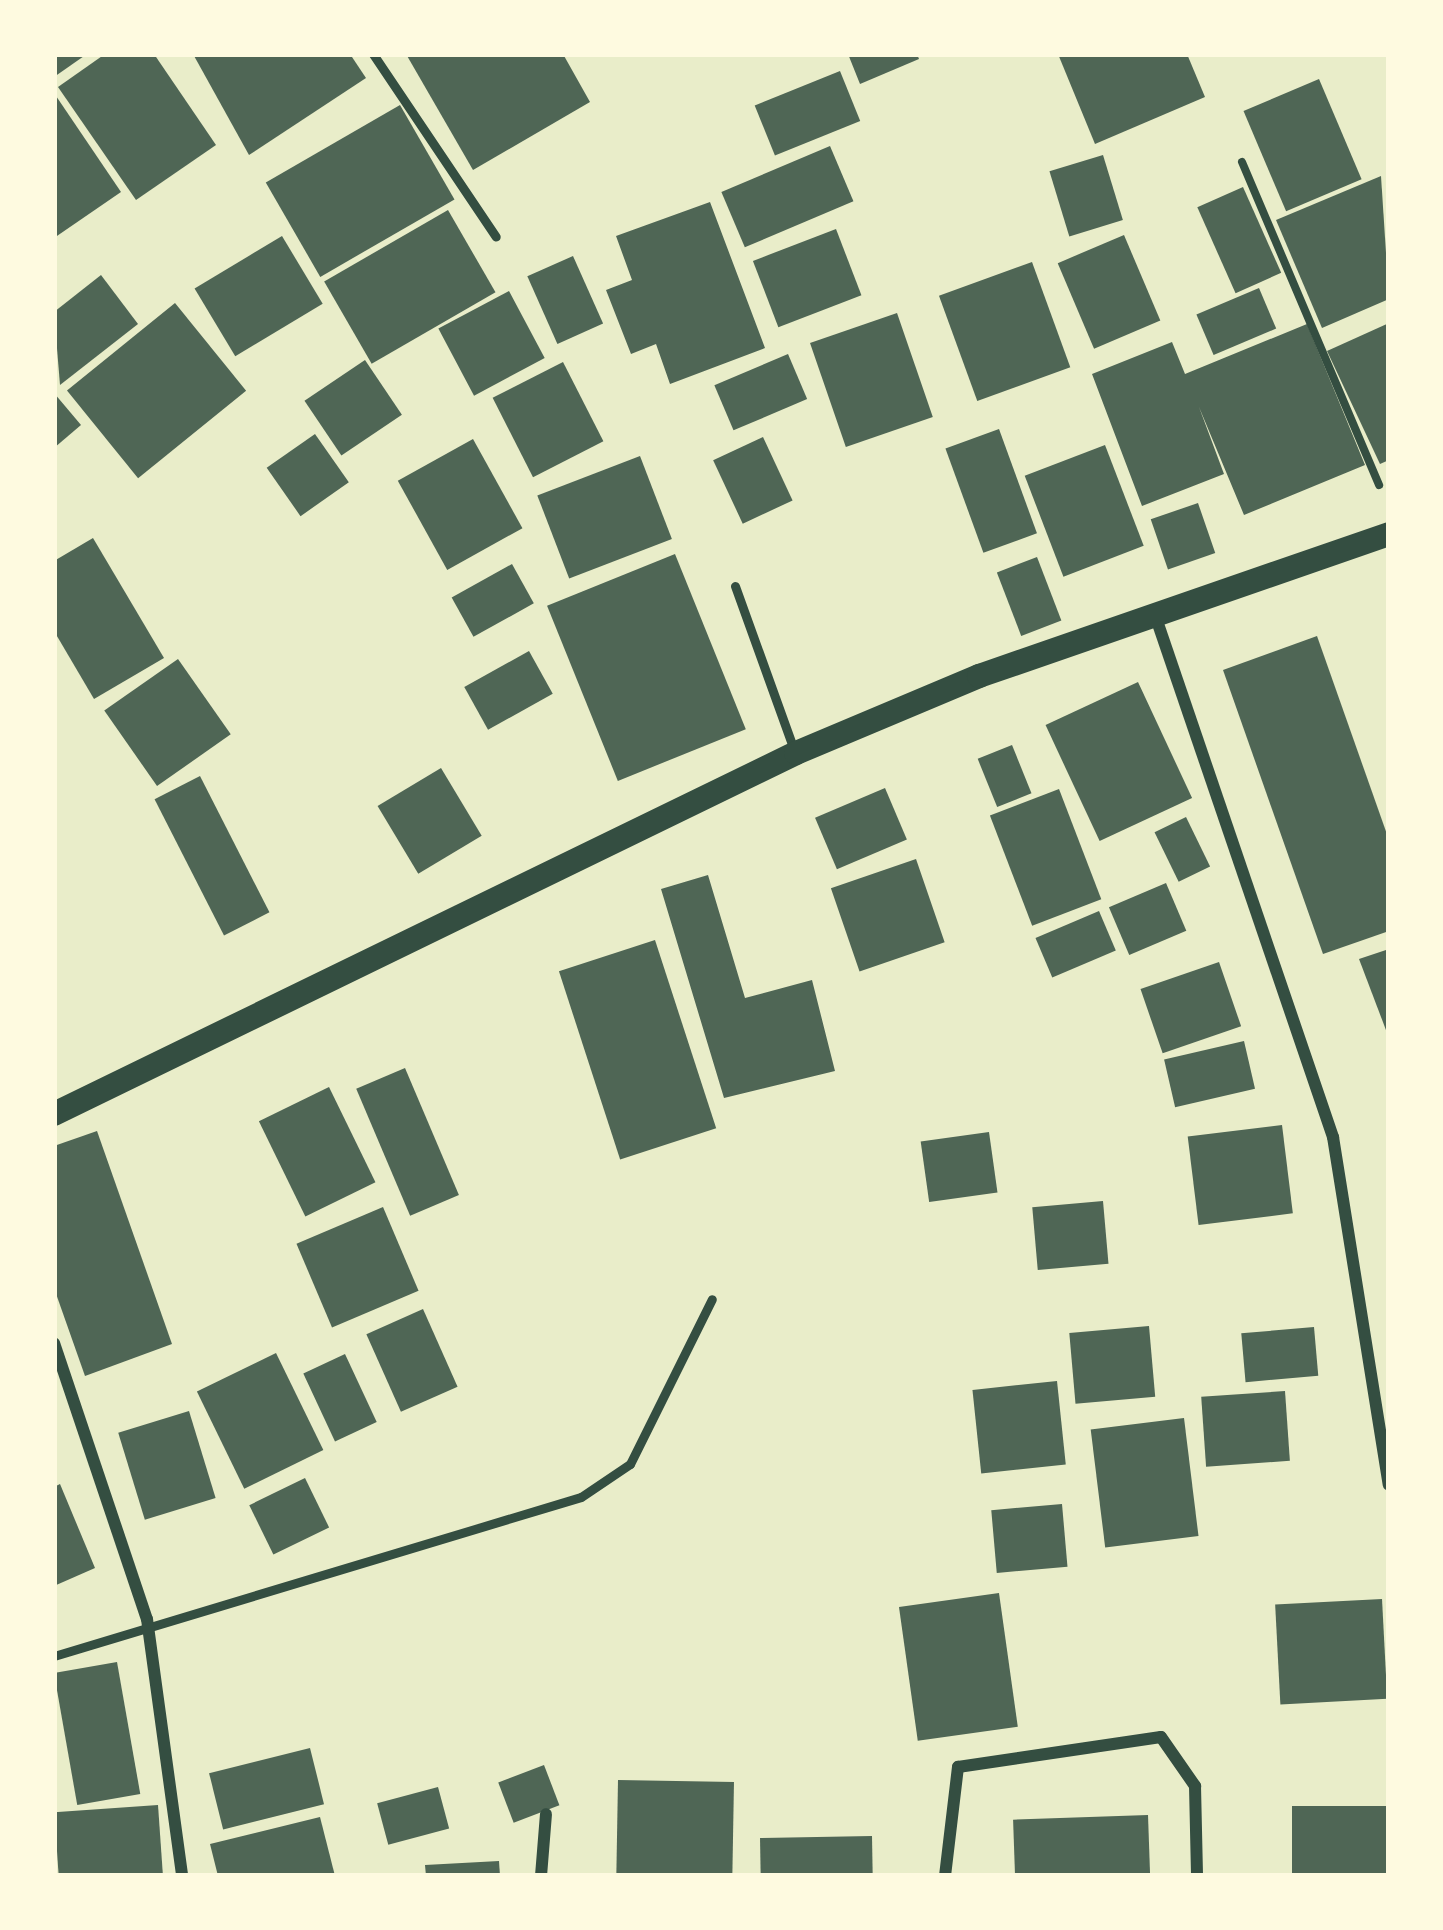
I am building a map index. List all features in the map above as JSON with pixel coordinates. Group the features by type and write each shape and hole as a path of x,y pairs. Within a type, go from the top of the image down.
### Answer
{"main road":[{"path":"54,1114 796,753 1154,614 1389,534"}],"street":[{"path":"1154,614 1333,1137 1389,1485"},
{"path":"54,1343 147,1619 182,1876"},
{"path":"945,1876 958,1767 1161,1737 1195,1786 1197,1876"},
{"path":"541,1876 545,1814"}],"lane":[{"path":"373,54 496,237"},
{"path":"735,586 796,753"},
{"path":"54,1656 147,1619 581,1497 630,1464 712,1299"}],"path":[{"path":"1242,162 1389,508"}],"building":[{"path":"54,54 87,54 54,77"},
{"path":"105,54 154,54 216,145 136,200 58,87"},
{"path":"193,54 350,54 366,78 249,155"},
{"path":"406,54 563,54 590,102 473,170"},
{"path":"848,54 917,54 919,59 860,84"},
{"path":"1058,54 1187,54 1205,97 1095,144"},
{"path":"840,71 860,121 775,156 755,105"},
{"path":"1319,79 1362,179 1286,211 1244,111"},
{"path":"54,93 121,192 54,238"},
{"path":"400,105 454,199 320,277 266,183"},
{"path":"830,146 853,201 745,247 721,192"},
{"path":"1103,155 1123,220 1069,236 1049,171"},
{"path":"1381,176 1389,299 1322,328 1276,220"},
{"path":"1243,187 1281,273 1236,293 1197,207"},
{"path":"710,202 765,348 670,384 656,344 631,354 606,290 632,280 616,236"},
{"path":"448,210 496,292 372,364 324,282"},
{"path":"836,229 861,295 778,327 753,261"},
{"path":"1124,235 1160,321 1094,349 1058,263"},
{"path":"282,236 323,304 235,356 195,289"},
{"path":"573,256 603,324 557,344 527,276"},
{"path":"1032,262 1070,367 977,401 939,296"},
{"path":"101,275 138,324 60,385 54,312"},
{"path":"1259,288 1276,329 1214,355 1196,315"},
{"path":"509,291 545,358 474,396 438,329"},
{"path":"175,303 246,391 138,478 67,390"},
{"path":"897,313 933,417 846,447 810,343"},
{"path":"1389,323 1389,460 1380,464 1327,351"},
{"path":"1307,324 1365,465 1244,515 1199,407 1224,474 1142,506 1092,374 1172,342 1185,374"},
{"path":"788,354 807,399 734,430 714,385"},
{"path":"365,360 402,415 341,456 304,401"},
{"path":"563,362 603,441 533,477 493,398"},
{"path":"54,393 81,425 54,448"},
{"path":"999,429 1037,533 983,553 945,448"},
{"path":"315,434 349,482 301,516 267,468"},
{"path":"763,437 793,500 743,524 713,460"},
{"path":"473,439 522,528 447,570 398,481"},
{"path":"1105,445 1144,546 1063,577 1025,476"},
{"path":"640,456 672,539 569,579 537,495"},
{"path":"1198,503 1215,553 1168,569 1151,519"},
{"path":"93,538 164,658 94,699 54,631 54,561"},
{"path":"675,554 746,729 618,781 547,606"},
{"path":"1037,557 1061,620 1021,636 997,572"},
{"path":"512,564 534,603 473,637 452,597"},
{"path":"1317,636 1389,840 1389,931 1323,954 1223,670"},
{"path":"529,651 553,694 488,730 464,687"},
{"path":"178,659 231,734 157,786 104,711"},
{"path":"1138,682 1192,798 1100,841 1046,725"},
{"path":"1012,745 1031,793 997,807 978,759"},
{"path":"441,768 482,836 418,874 378,806"},
{"path":"200,776 269,912 224,935 155,799"},
{"path":"885,788 907,840 837,869 815,818"},
{"path":"1059,789 1101,899 1032,926 990,816"},
{"path":"1186,817 1210,866 1179,882 1155,832"},
{"path":"916,859 945,942 860,972 831,888"},
{"path":"708,875 745,998 812,980 835,1071 724,1098 661,889"},
{"path":"1166,883 1186,931 1129,955 1109,907"},
{"path":"1099,911 1116,951 1052,978 1035,938"},
{"path":"655,940 716,1128 620,1160 559,971"},
{"path":"1389,949 1389,1038 1359,959"},
{"path":"1219,962 1241,1026 1163,1053 1141,989"},
{"path":"1244,1041 1255,1089 1175,1107 1164,1059"},
{"path":"405,1068 459,1195 410,1216 356,1089"},
{"path":"329,1087 375,1182 305,1216 259,1121"},
{"path":"1282,1125 1293,1213 1199,1225 1188,1137"},
{"path":"97,1131 172,1344 85,1376 54,1288 54,1146"},
{"path":"989,1132 997,1192 929,1202 921,1142"},
{"path":"1103,1201 1108,1264 1038,1270 1032,1207"},
{"path":"383,1207 419,1291 332,1327 296,1244"},
{"path":"423,1309 458,1387 401,1412 366,1334"},
{"path":"1149,1326 1155,1397 1075,1404 1069,1333"},
{"path":"1314,1327 1318,1376 1246,1382 1241,1333"},
{"path":"276,1353 323,1450 244,1489 197,1392"},
{"path":"345,1354 377,1422 335,1441 303,1373"},
{"path":"1057,1381 1066,1465 981,1473 972,1390"},
{"path":"1285,1391 1290,1461 1206,1467 1201,1397"},
{"path":"189,1411 216,1498 145,1520 118,1433"},
{"path":"1184,1418 1199,1536 1105,1548 1091,1429"},
{"path":"305,1478 329,1527 273,1555 249,1505"},
{"path":"60,1484 95,1568 54,1586 54,1487"},
{"path":"1062,1504 1067,1567 997,1573 991,1510"},
{"path":"999,1593 1018,1727 918,1741 899,1607"},
{"path":"1382,1599 1387,1699 1280,1704 1275,1605"},
{"path":"117,1662 140,1794 77,1805 54,1673"},
{"path":"310,1748 324,1804 223,1829 209,1773"},
{"path":"544,1765 559,1805 514,1823 498,1783"},
{"path":"618,1780 734,1782 732,1876 616,1876"},
{"path":"438,1787 449,1829 388,1845 377,1803"},
{"path":"158,1805 163,1876 59,1876 54,1812"},
{"path":"1292,1806 1389,1806 1389,1876 1292,1876"},
{"path":"1148,1815 1150,1876 1015,1876 1013,1820"},
{"path":"320,1817 335,1876 218,1876 210,1844"},
{"path":"872,1836 873,1876 761,1876 760,1838"},
{"path":"499,1861 500,1876 426,1876 425,1865"}]}
